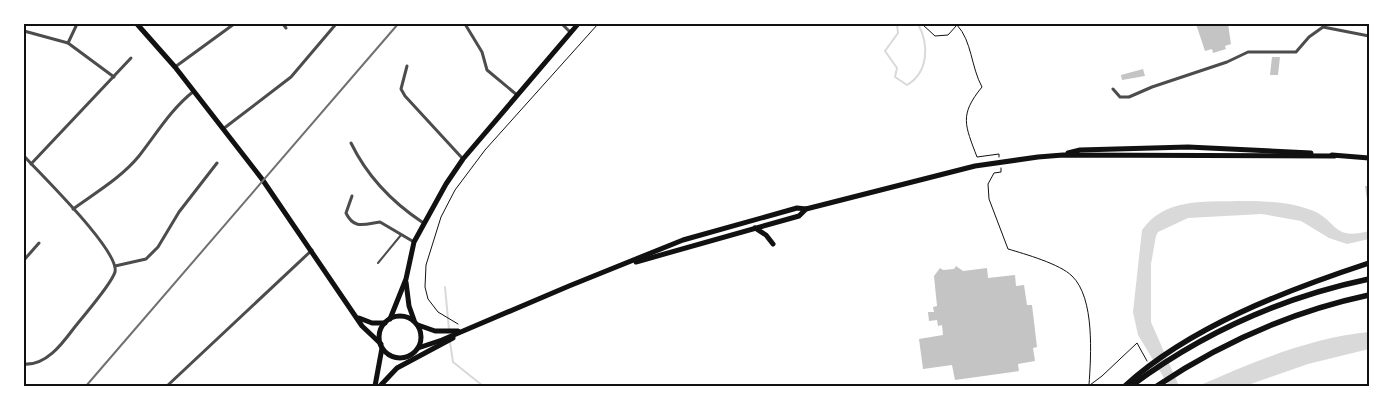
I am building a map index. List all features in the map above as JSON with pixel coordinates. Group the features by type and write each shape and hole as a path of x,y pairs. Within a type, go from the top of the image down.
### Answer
{"highway":[{"path":"1125,386 1203,333 1266,302 1369,263"},
{"path":"1177,351 1273,308 1339,286 1369,279"},
{"path":"1157,386 1187,367 1268,327 1315,310 1369,295"},
{"path":"1130,386 1146,372"}],"main road":[{"path":"138,24 175,67 262,179 362,326 394,357 409,356"},
{"path":"390,319 406,279 414,242 422,222 463,159 578,24"},
{"path":"380,386 401,362 418,348 683,240 797,208 806,209 975,166 1063,155 1335,156 1369,158"},
{"path":"614,268 799,216 806,209"},
{"path":"755,228 763,232 773,244"},
{"path":"406,279 409,306 421,334 418,348"},
{"path":"375,386 381,346 380,335 385,323 390,319 403,316 435,332 449,332 480,323"},
{"path":"358,318 372,323 385,323"},
{"path":"397,368 480,323"}],"street":[{"path":"68,43 77,24"},
{"path":"175,67 234,24"},
{"path":"283,24 286,28"},
{"path":"223,129 291,77 336,24"},
{"path":"465,24 482,52 487,70 518,95"},
{"path":"562,24 571,33"},
{"path":"1112,89 1120,97 1129,98 1152,87 1227,62 1248,52 1296,52 1309,37 1323,28 1369,36"},
{"path":"24,31 68,43 114,77"},
{"path":"31,164 131,58"},
{"path":"407,66 402,89 404,96 463,159"},
{"path":"73,209 124,171 173,111 194,91"},
{"path":"351,143 358,158 380,187 404,210 422,222"},
{"path":"24,156 106,245 115,266 112,279 71,332 46,359 24,364"},
{"path":"115,266 146,259 158,247 179,212 217,163"},
{"path":"352,196 346,213 356,225 366,226 380,222 414,242"},
{"path":"24,260 39,244"},
{"path":"167,386 312,250"}],"lane":[{"path":"378,263 401,235"}],"path":[{"path":"458,324 438,312 428,299 425,288 426,265 440,217 455,190 485,150 598,24"},
{"path":"922,24 934,36 948,35 957,25 965,35 973,65 982,87 967,109 966,122 977,157 999,154"},
{"path":"1001,172 994,173 988,184 989,199 1008,249 1056,267 1071,275 1084,296 1089,326 1089,385 1102,376 1136,343"}],"shaded area":[{"path":"1198,202 1274,202 1302,207 1320,214 1341,231 1357,233 1369,231 1369,239 1347,244 1329,238 1301,221 1262,214 1188,218 1158,232 1151,264 1151,322 1179,386 1169,386 1138,335 1133,312 1142,230 1151,220 1173,207"},
{"path":"1369,332 1369,349 1308,364 1245,386 1198,386 1239,368 1303,345"}],"building":[{"path":"1196,24 1228,24 1231,44 1225,46 1226,49 1213,53 1212,49 1205,51"},
{"path":"1272,57 1280,57 1278,75 1270,75"},
{"path":"1143,69 1145,76 1122,80 1121,75"},
{"path":"1365,186 1369,186 1369,206 1368,206"},
{"path":"956,266 963,271 987,268 988,278 1015,275 1016,286 1024,285 1027,305 1032,305 1037,347 1033,348 1035,361 1018,364 1019,371 955,380 952,365 923,369 919,339 943,335 942,325 938,326 937,320 929,321 928,312 934,312 933,307 937,306 934,276 940,268 943,270 954,269"}],"waterway":[{"path":"897,24 898,33 885,51 897,68 895,77 907,85 920,73 925,57 924,40 918,24"},
{"path":"445,287 449,330"},
{"path":"450,342 453,362 483,386"}],"railway":[{"path":"86,386 398,24"}]}
